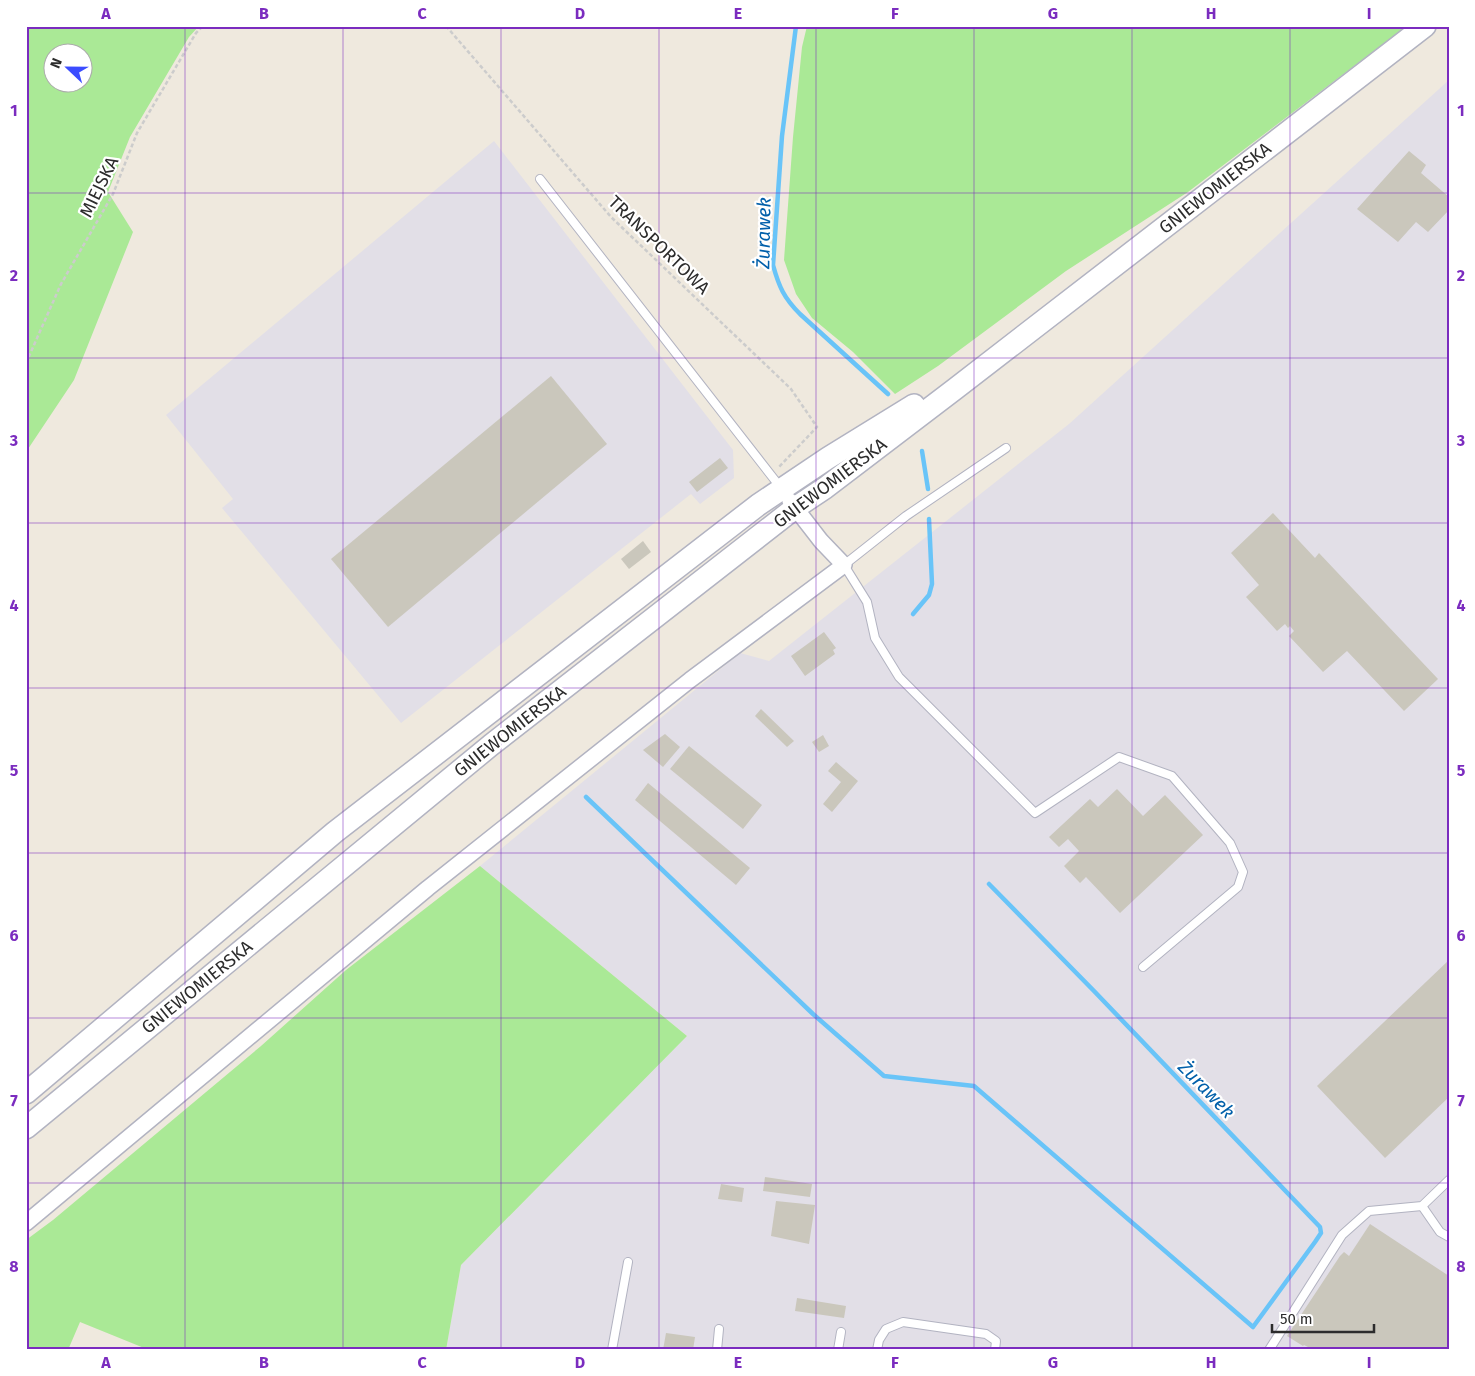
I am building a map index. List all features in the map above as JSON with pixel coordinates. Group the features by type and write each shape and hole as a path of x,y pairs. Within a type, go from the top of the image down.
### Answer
{"street":[{"name":"GNIEWOMIERSKA","path":"26,1128 491,745 795,508 832,482 1425,26"},
{"name":"GNIEWOMIERSKA","path":"26,1093 335,832 776,481 1005,349"},
{"path":"26,1222 428,888 690,680 844,565 795,508 776,481"}],"lane":[{"path":"540,179 776,481"},
{"path":"1006,448 906,516 844,565 867,602 875,638 899,677 1035,813 1119,757 1172,776 1230,844 1243,872 1238,887 1143,968"},
{"path":"1269,1350 1342,1235 1369,1211 1422,1206 1449,1180"},
{"path":"1422,1206 1440,1232 1449,1237"},
{"path":"612,1350 628,1262"},
{"path":"877,1350 879,1340 886,1329 903,1322 986,1334 996,1342 995,1350"},
{"path":"717,1350 719,1329"},
{"path":"838,1350 841,1332"}],"path":[{"name":"MIEJSKA","path":"26,362 61,284 113,194 137,134 196,33 203,26"},
{"name":"TRANSPORTOWA","path":"446,26 611,217 791,389 817,427 776,481"}],"shaded area":[{"path":"1449,80 1449,1350 446,1350 461,1265 687,1036 480,866 740,653 769,661 1069,424"},
{"path":"494,141 733,450 734,478 700,504 691,494 401,723 222,508 233,499 166,415"}],"green space":[{"path":"26,26 199,26 189,37 130,137 108,192 133,232 74,380 26,452"},
{"path":"807,26 1407,26 1188,192 1066,271 938,366 895,394 853,352 812,318 796,294 784,260 793,137 802,47"},
{"path":"480,866 687,1036 461,1265 446,1350 149,1350 80,1322 68,1350 26,1350 26,1240 53,1220 261,1046 346,970"}],"building":[{"path":"1409,151 1426,165 1421,173 1449,197 1449,210 1428,232 1416,222 1398,242 1357,209"},
{"path":"551,376 607,444 388,627 331,559"},
{"path":"720,458 728,468 697,492 689,482"},
{"path":"1273,513 1315,558 1319,553 1438,679 1404,711 1347,651 1323,672 1289,636 1294,631 1290,626 1288,628 1285,624 1277,631 1246,597 1259,585 1231,553"},
{"path":"643,541 651,552 629,569 621,559"},
{"path":"824,632 836,648 833,650 835,654 805,676 791,656"},
{"path":"761,709 794,741 787,747 755,716"},
{"path":"665,734 680,747 663,767 643,750"},
{"path":"823,735 829,746 819,752 812,742"},
{"path":"689,746 762,805 743,829 670,769"},
{"path":"836,762 858,781 832,812 823,804 841,782 828,771"},
{"path":"648,783 750,868 736,885 635,800"},
{"path":"1117,789 1143,816 1165,795 1203,835 1120,913 1086,877 1080,883 1064,866 1079,851 1068,839 1059,847 1049,837 1090,799 1098,807"},
{"path":"1449,960 1449,1097 1385,1158 1317,1086"},
{"path":"765,1177 812,1184 810,1197 763,1191"},
{"path":"721,1184 744,1188 742,1202 718,1199"},
{"path":"776,1201 815,1205 809,1244 771,1236"},
{"path":"1370,1224 1449,1276 1449,1350 1307,1350 1308,1347 1287,1336 1340,1256 1344,1252 1349,1256"},
{"path":"797,1298 846,1306 844,1318 795,1311"},
{"path":"666,1333 695,1337 693,1350 663,1350"}],"waterway":[{"name":"Żurawek","path":"796,26 782,136 773,265 783,292 794,308 888,394"},
{"name":"Żurawek","path":"922,451 928,489"},
{"name":"Żurawek","path":"913,614 929,595 932,584 929,519"},
{"path":"586,797 813,1014 884,1076 974,1086 1253,1327 1315,1242 1321,1233 1320,1227 989,884"}]}
